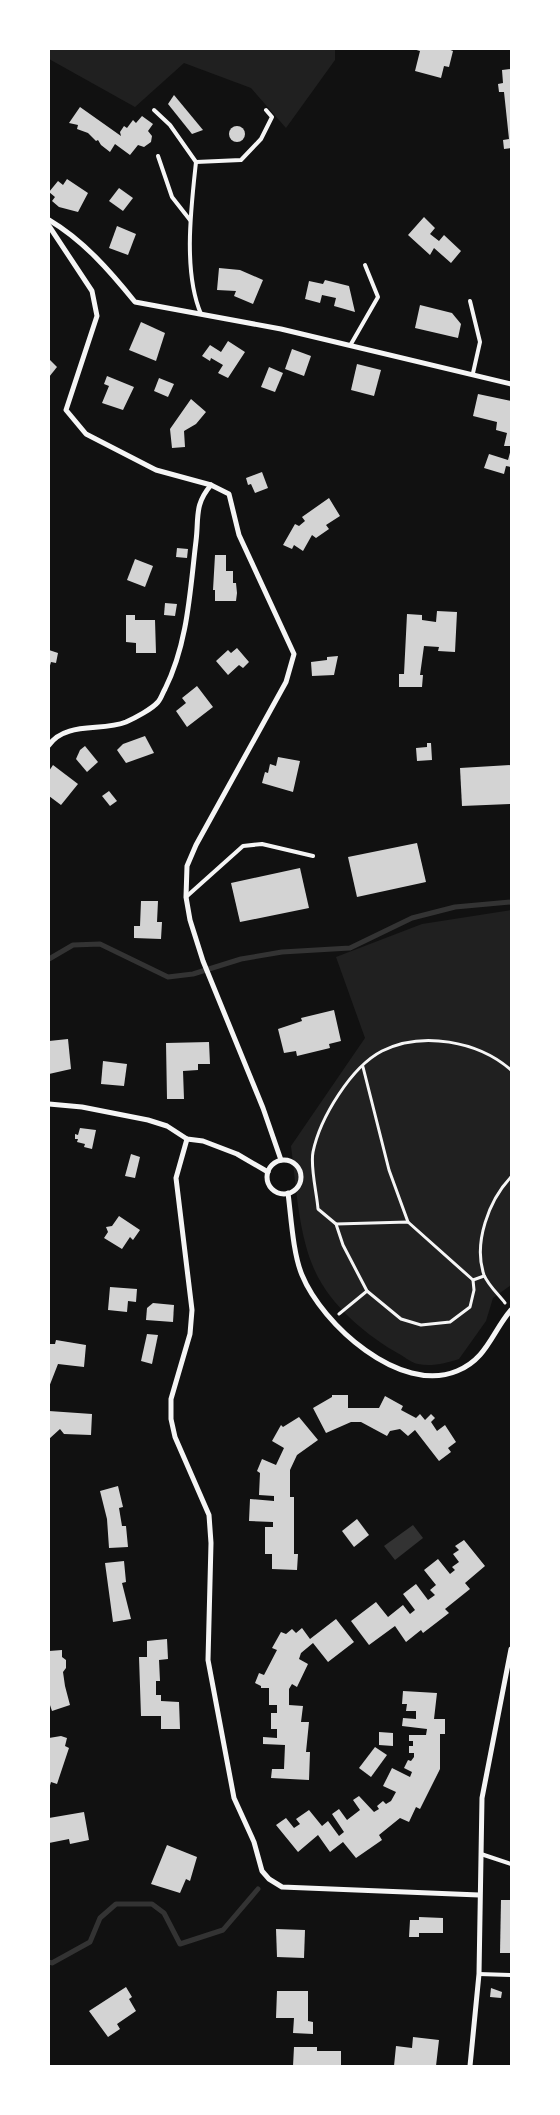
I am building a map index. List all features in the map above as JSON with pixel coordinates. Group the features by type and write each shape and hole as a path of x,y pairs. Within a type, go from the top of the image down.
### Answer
{"street":[{"path":"49,220 70,232 118,281 135,302 352,344 511,384"},
{"path":"49,226 92,291 97,316 66,410 86,434 156,470 211,485 229,494 239,535 294,654 286,682 196,845 187,866 186,897 190,920 203,961 263,1108 281,1160"},
{"path":"49,745 54,737 84,727 125,722 159,702 174,672 184,633 196,538 198,506 202,496 211,485"},
{"path":"49,1104 82,1107 148,1120 167,1126 187,1139 203,1141 237,1154 268,1172"},
{"path":"187,1139 176,1178 192,1310 190,1334 171,1399 171,1419 175,1438 209,1515 208,1660 210,1685 234,1798 254,1842 262,1871 268,1879 282,1887 479,1895"},
{"path":"281,1160 292,1162 299,1170 300,1182 288,1193 274,1190 268,1182 268,1172 272,1164 281,1160"},
{"path":"288,1193 302,1274 321,1309 356,1342 391,1367 432,1377 456,1372 475,1360 492,1341 511,1311"},
{"path":"470,2066 479,1974 482,1798 511,1649"}],"lane":[{"path":"154,110 170,125 196,162 190,220 193,295 201,314"},
{"path":"196,162 241,160 261,139 272,117 266,110"},
{"path":"158,156 172,197 190,220"},
{"path":"352,344 378,297 364,265"},
{"path":"470,301 480,342 473,373"},
{"path":"186,897 243,846 262,844 314,856"},
{"path":"481,1854 511,1864"},
{"path":"479,1974 511,1975"}],"path":[{"path":"363,1067 389,1170 408,1222 473,1280 474,1290 470,1307 450,1322 421,1325 401,1319 367,1291 344,1245 336,1224 318,1209 313,1154 328,1111 351,1077 381,1051 412,1041 462,1044 502,1062 511,1070"},
{"path":"511,1177 504,1184 488,1215 479,1251 484,1276 511,1311"},
{"path":"336,1224 408,1222"},
{"path":"473,1280 484,1276"},
{"path":"332,1319 367,1291"}],"shaded area":[{"path":"49,49 335,49 335,60 286,128 251,88 184,63 135,107 49,59"},
{"path":"511,910 511,1285 493,1298 486,1321 459,1359 434,1365 423,1365 411,1362 374,1338 349,1317 327,1292 312,1264 307,1250 298,1206 291,1146 365,1038 336,957 422,924"},
{"path":"413,1525 423,1538 395,1560 384,1546"}],"building":[{"path":"413,49 448,49 453,51 449,67 444,66 441,78 415,71 420,51"},
{"path":"511,69 511,148 504,149 503,140 509,139 504,92 499,92 498,84 503,83 502,70"},
{"path":"174,95 203,130 192,134 168,104"},
{"path":"80,107 121,136 120,132 124,126 127,128 133,120 136,123 142,116 153,124 148,131 152,136 151,142 144,147 138,145 130,155 115,144 110,152 88,133 77,129 78,125 69,123"},
{"path":"237,126 243,128 245,134 243,140 237,142 231,140 229,134 231,128"},
{"path":"67,179 88,193 78,212 59,207 52,201 55,197 49,192 58,181 63,185"},
{"path":"119,188 133,198 123,211 109,201"},
{"path":"424,217 435,228 430,234 439,241 444,235 461,251 451,263 434,248 430,255 408,235"},
{"path":"117,226 136,234 128,255 109,248"},
{"path":"219,268 240,270 263,280 253,304 234,296 236,291 217,290"},
{"path":"325,280 349,286 355,312 334,306 336,298 322,295 320,303 305,299 309,281 323,284"},
{"path":"420,305 452,313 461,324 458,338 415,328"},
{"path":"141,322 165,333 156,361 129,350"},
{"path":"228,341 245,352 228,378 218,373 223,365 211,358 210,361 202,356 210,345 221,352"},
{"path":"292,349 311,356 304,376 285,369"},
{"path":"49,359 57,367 49,377"},
{"path":"357,364 381,370 374,396 351,390"},
{"path":"269,367 283,373 275,392 261,387"},
{"path":"107,376 134,387 123,410 102,403 109,386 104,384"},
{"path":"159,378 174,384 168,397 154,391"},
{"path":"478,394 511,401 511,446 504,446 507,433 496,430 497,422 473,416"},
{"path":"191,399 206,412 196,424 184,431 185,447 172,448 170,429"},
{"path":"511,449 511,467 506,466 504,474 484,468 489,454 508,460"},
{"path":"262,472 268,488 255,493 251,484 248,485 246,478"},
{"path":"329,498 340,516 326,525 329,529 316,538 312,535 303,551 294,545 292,549 283,545 295,524 299,526 305,521 302,517"},
{"path":"177,548 188,549 187,558 176,557"},
{"path":"215,555 226,555 226,571 233,571 233,583 236,583 236,601 215,601 215,590 213,590"},
{"path":"135,559 153,566 145,587 127,580"},
{"path":"165,603 177,604 175,616 164,615"},
{"path":"437,611 457,612 455,652 438,651 439,647 424,646 420,675 423,675 422,687 399,687 399,674 404,674 407,614 422,615 422,620 436,622"},
{"path":"126,615 135,615 135,620 155,620 156,653 136,653 136,643 126,642"},
{"path":"237,648 249,662 243,668 239,665 228,675 216,661 228,650 231,653"},
{"path":"49,650 58,653 56,663 51,662 49,669"},
{"path":"338,656 334,675 312,676 311,662 327,660 327,657"},
{"path":"197,686 213,707 187,727 176,711 186,703 182,698"},
{"path":"145,736 154,753 126,763 117,750 123,744"},
{"path":"427,743 431,743 432,760 417,761 416,748 427,747"},
{"path":"85,746 98,762 87,772 76,759 80,750"},
{"path":"278,757 300,761 293,792 262,783 265,772 268,773 270,764 276,766"},
{"path":"53,765 78,784 61,805 49,796 49,771"},
{"path":"511,765 511,804 462,806 460,768"},
{"path":"109,791 117,801 110,806 102,796"},
{"path":"417,843 426,882 357,897 348,857"},
{"path":"300,868 309,908 240,922 231,883"},
{"path":"141,901 158,901 157,922 162,922 161,939 134,938 134,926 140,926"},
{"path":"334,1010 341,1041 329,1044 330,1048 297,1056 296,1051 284,1053 278,1029 302,1021 301,1018"},
{"path":"68,1039 71,1069 49,1074 49,1041"},
{"path":"209,1042 210,1064 198,1064 198,1070 183,1071 184,1099 167,1099 166,1043"},
{"path":"103,1061 127,1064 124,1086 101,1084"},
{"path":"80,1128 96,1130 92,1149 84,1147 85,1144 77,1142 78,1139 75,1139 75,1134 78,1135"},
{"path":"131,1154 140,1157 135,1178 125,1176"},
{"path":"119,1216 140,1230 133,1240 130,1237 122,1249 104,1238 108,1232 106,1227 112,1226"},
{"path":"110,1287 137,1289 136,1302 128,1301 127,1312 108,1310"},
{"path":"153,1303 174,1305 173,1322 146,1320 147,1308"},
{"path":"147,1334 158,1335 152,1364 141,1361"},
{"path":"56,1340 86,1345 84,1367 58,1364 49,1387 49,1344 55,1344"},
{"path":"332,1395 348,1395 348,1408 379,1408 385,1396 403,1406 401,1410 416,1418 420,1414 425,1420 431,1414 435,1418 431,1422 437,1431 445,1425 456,1442 448,1448 451,1452 439,1461 415,1430 408,1436 400,1429 390,1431 387,1436 361,1422 351,1422 326,1433 313,1408 332,1397"},
{"path":"49,1411 92,1414 91,1435 64,1434 60,1429 49,1439"},
{"path":"299,1417 318,1440 297,1455 290,1470 290,1497 294,1497 294,1554 298,1554 297,1570 272,1569 272,1554 265,1554 265,1527 273,1527 273,1522 249,1521 250,1499 274,1501 274,1496 259,1495 260,1473 257,1471 262,1459 276,1465 284,1448 272,1441 281,1425 283,1427"},
{"path":"118,1486 123,1507 119,1508 122,1526 126,1526 128,1547 109,1548 107,1519 100,1491"},
{"path":"357,1519 369,1535 354,1547 342,1531"},
{"path":"464,1540 485,1566 465,1583 470,1589 445,1609 449,1613 423,1633 421,1630 406,1642 395,1626 369,1645 351,1621 376,1602 388,1617 403,1605 410,1614 415,1610 403,1594 416,1584 428,1600 435,1595 430,1590 436,1585 424,1570 438,1559 450,1574 455,1570 452,1567 459,1562 453,1554 459,1550 455,1546"},
{"path":"124,1561 126,1582 122,1583 131,1619 113,1622 105,1563"},
{"path":"336,1619 354,1642 328,1662 313,1643 301,1653 299,1659 308,1664 297,1687 292,1684 289,1689 289,1705 303,1706 301,1722 309,1722 306,1752 310,1752 309,1780 271,1778 272,1769 284,1769 285,1745 263,1744 263,1737 277,1738 277,1729 271,1729 271,1713 277,1713 277,1705 269,1705 269,1688 261,1688 261,1686 255,1683 259,1673 264,1675 277,1650 272,1648 281,1632 286,1634 292,1629 296,1633 302,1628 310,1639"},
{"path":"167,1639 168,1659 159,1660 160,1681 156,1681 156,1695 161,1695 161,1701 179,1702 180,1729 161,1729 161,1716 141,1716 139,1657 147,1657 147,1641"},
{"path":"62,1650 62,1657 66,1660 66,1668 63,1672 70,1705 52,1711 49,1702 49,1651"},
{"path":"403,1691 437,1693 434,1719 445,1719 445,1734 440,1734 440,1769 420,1809 416,1807 409,1822 400,1818 379,1835 382,1840 356,1858 343,1842 330,1852 318,1835 298,1852 276,1825 286,1818 294,1828 300,1824 296,1819 309,1810 322,1826 328,1821 339,1836 344,1832 332,1814 339,1809 347,1820 360,1810 353,1800 359,1796 374,1812 379,1809 377,1806 383,1801 386,1804 391,1801 396,1792 383,1786 392,1768 410,1777 412,1772 404,1768 408,1760 411,1761 414,1757 414,1753 409,1753 409,1746 413,1746 413,1741 409,1741 409,1735 426,1735 427,1729 402,1726 403,1718 416,1719 416,1711 406,1711 407,1704 402,1704"},
{"path":"379,1732 393,1733 393,1746 379,1745"},
{"path":"61,1736 67,1738 65,1746 69,1748 57,1784 51,1782 49,1789 49,1738"},
{"path":"375,1747 387,1755 371,1777 359,1768"},
{"path":"84,1812 89,1840 70,1844 69,1839 49,1843 49,1818"},
{"path":"167,1845 197,1857 190,1881 186,1879 180,1893 151,1884"},
{"path":"501,1900 511,1900 511,1953 500,1953"},
{"path":"419,1917 443,1918 443,1933 419,1933 419,1937 409,1937 410,1920 419,1920"},
{"path":"276,1929 305,1930 304,1958 277,1957"},
{"path":"126,1987 132,1997 129,1999 136,2011 117,2024 120,2029 108,2037 89,2011"},
{"path":"491,1988 502,1992 501,1998 490,1997"},
{"path":"277,1991 308,1991 308,2021 313,2022 313,2034 293,2033 294,2018 276,2018"},
{"path":"413,2037 439,2040 436,2066 394,2066 396,2046 412,2048"},
{"path":"294,2047 317,2047 317,2051 341,2051 341,2066 293,2066"}],"waterway":[{"path":"49,959 73,945 100,944 168,977 193,974 241,959 282,952 350,948 412,918 455,907 511,902"},
{"path":"49,1962 52,1963 90,1942 100,1918 116,1904 152,1904 164,1913 180,1944 223,1930 258,1889"}]}
